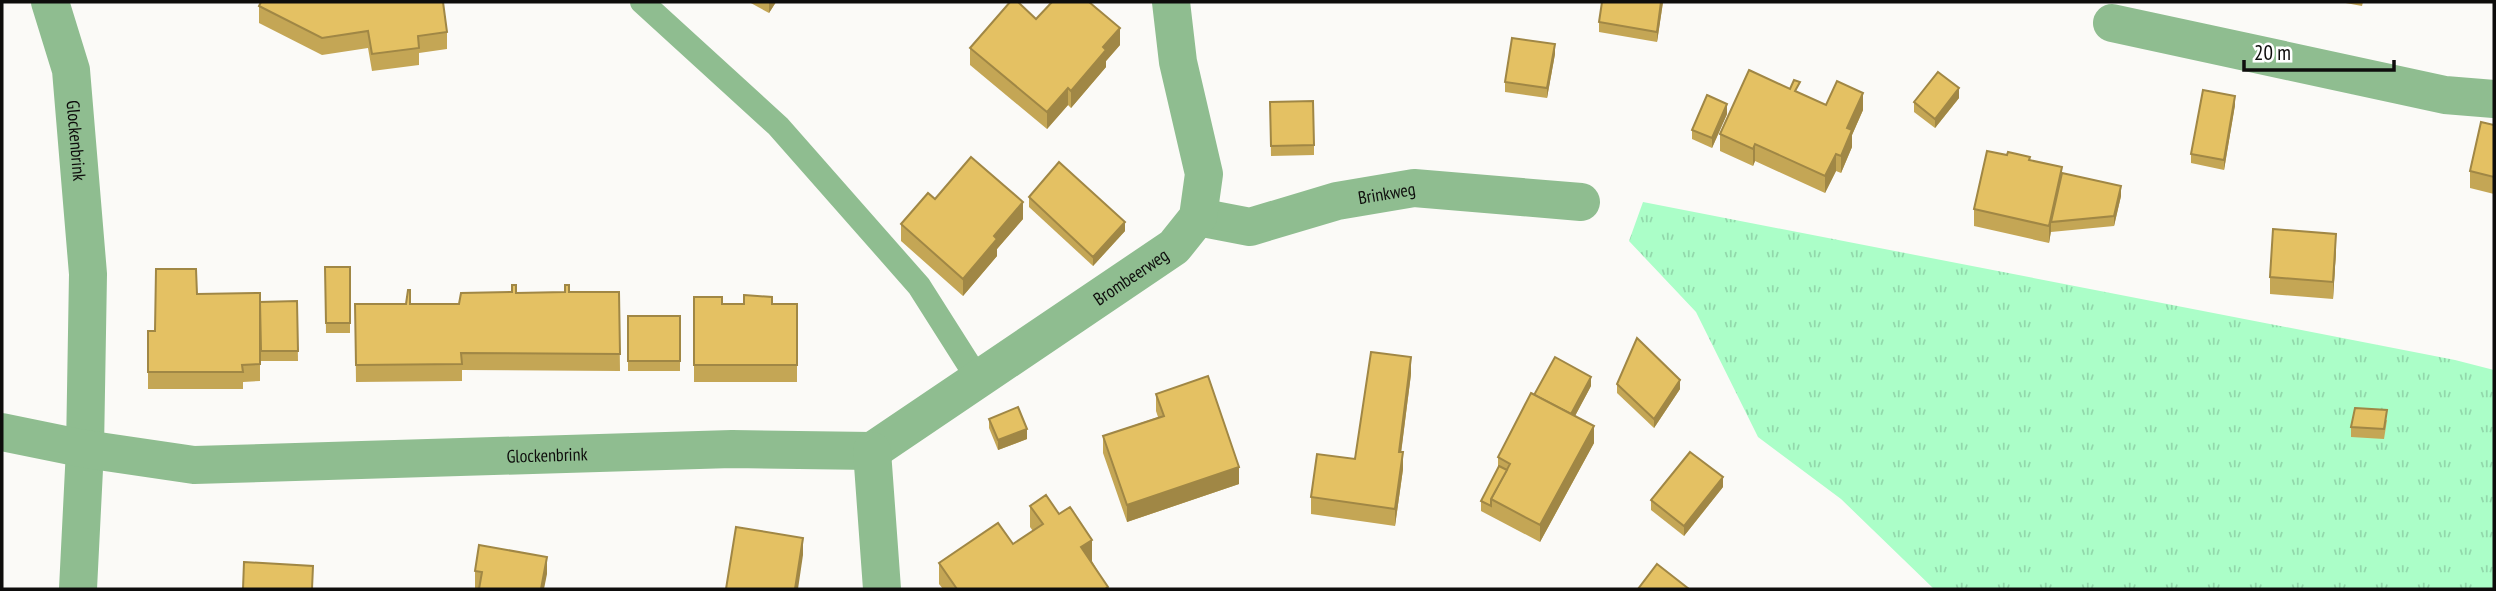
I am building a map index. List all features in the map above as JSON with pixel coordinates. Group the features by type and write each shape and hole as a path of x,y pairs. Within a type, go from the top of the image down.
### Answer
{"street":[{"name":"Glockenbrink","path":"50,2 71,70 87,261 85,449 78,589"},
{"name":"Brombeerweg","path":"872,451 1174,247 1198,216 1204,174 1178,62 1171,2"},
{"path":"2112,23 2445,95 2494,99"},
{"name":"Brinkweg","path":"1198,216 1250,227 1338,201 1414,188 1581,202"},
{"name":"Glockenbrink","path":"2,432 85,449 194,465 732,449 872,451"},
{"path":"872,451 882,589"}],"lane":[{"path":"642,2 778,126 919,286 978,379"}],"green space":[{"path":"1643,202 2455,360 2494,370 2494,589 1934,589 1841,499 1758,437 1696,312 1629,241"}],"building":[{"path":"261,2 443,2 447,32 418,36 419,48 372,54 368,31 322,38 259,6"},
{"path":"1010,2 1018,2 1036,19 1052,2 1089,2 1120,28 1103,47 1106,50 1071,91 1068,88 1047,112 970,48"},
{"path":"1602,2 1661,2 1657,32 1599,22"},
{"path":"1512,38 1555,44 1547,88 1505,82"},
{"path":"1749,70 1790,89 1794,80 1800,82 1795,91 1826,105 1837,81 1863,93 1847,128 1852,130 1841,156 1836,154 1825,176 1755,144 1753,149 1720,134"},
{"path":"1938,72 1959,88 1935,119 1914,102"},
{"path":"2203,90 2235,96 2224,160 2191,154"},
{"path":"1707,95 1727,104 1712,138 1692,130"},
{"path":"1313,101 1314,145 1271,146 1270,102"},
{"path":"2481,122 2494,125 2494,177 2470,171"},
{"path":"1987,151 2007,155 2008,152 2062,167 2049,226 1974,209"},
{"path":"971,157 1023,202 994,236 997,239 963,279 901,224 928,193 935,199"},
{"path":"1059,162 1125,222 1093,257 1029,197"},
{"path":"2062,173 2121,186 2114,216 2051,222"},
{"path":"2273,229 2336,234 2333,282 2270,277"},
{"path":"325,267 350,267 350,323 326,323"},
{"path":"156,269 196,269 197,294 260,293 260,364 242,365 243,372 148,372 148,331 155,331"},
{"path":"512,285 516,285 516,293 565,292 565,285 569,285 569,292 619,292 620,354 461,353 462,364 356,365 355,304 406,304 410,290 410,304 459,304 461,293 512,292"},
{"path":"744,295 772,297 772,304 797,304 797,365 694,365 694,297 722,297 722,304 744,304"},
{"path":"297,301 298,351 261,351 260,302"},
{"path":"628,316 680,316 680,361 628,361"},
{"path":"1637,338 1680,380 1654,419 1617,384"},
{"path":"1371,352 1411,357 1395,509 1311,497 1317,454 1355,459"},
{"path":"1555,357 1591,377 1571,414 1534,395"},
{"path":"1208,376 1239,467 1127,505 1103,436 1164,416 1156,394"},
{"path":"1531,393 1594,426 1540,525 1491,499 1510,464 1498,457"},
{"path":"1018,407 1027,429 998,440 989,419"},
{"path":"2355,408 2387,410 2384,429 2351,427"},
{"path":"1690,452 1723,477 1684,526 1651,500"},
{"path":"1499,466 1507,470 1491,499 1491,506 1481,501"},
{"path":"1046,495 1059,514 1070,507 1092,540 1081,547 1108,587 957,589 939,563 998,523 1013,544 1043,524 1030,506"},
{"path":"736,527 803,538 795,589 726,589"},
{"path":"479,545 547,557 541,589 479,589 482,572 475,571"},
{"path":"244,562 313,566 312,589 243,589"},
{"path":"1657,564 1689,589 1638,589"}]}
